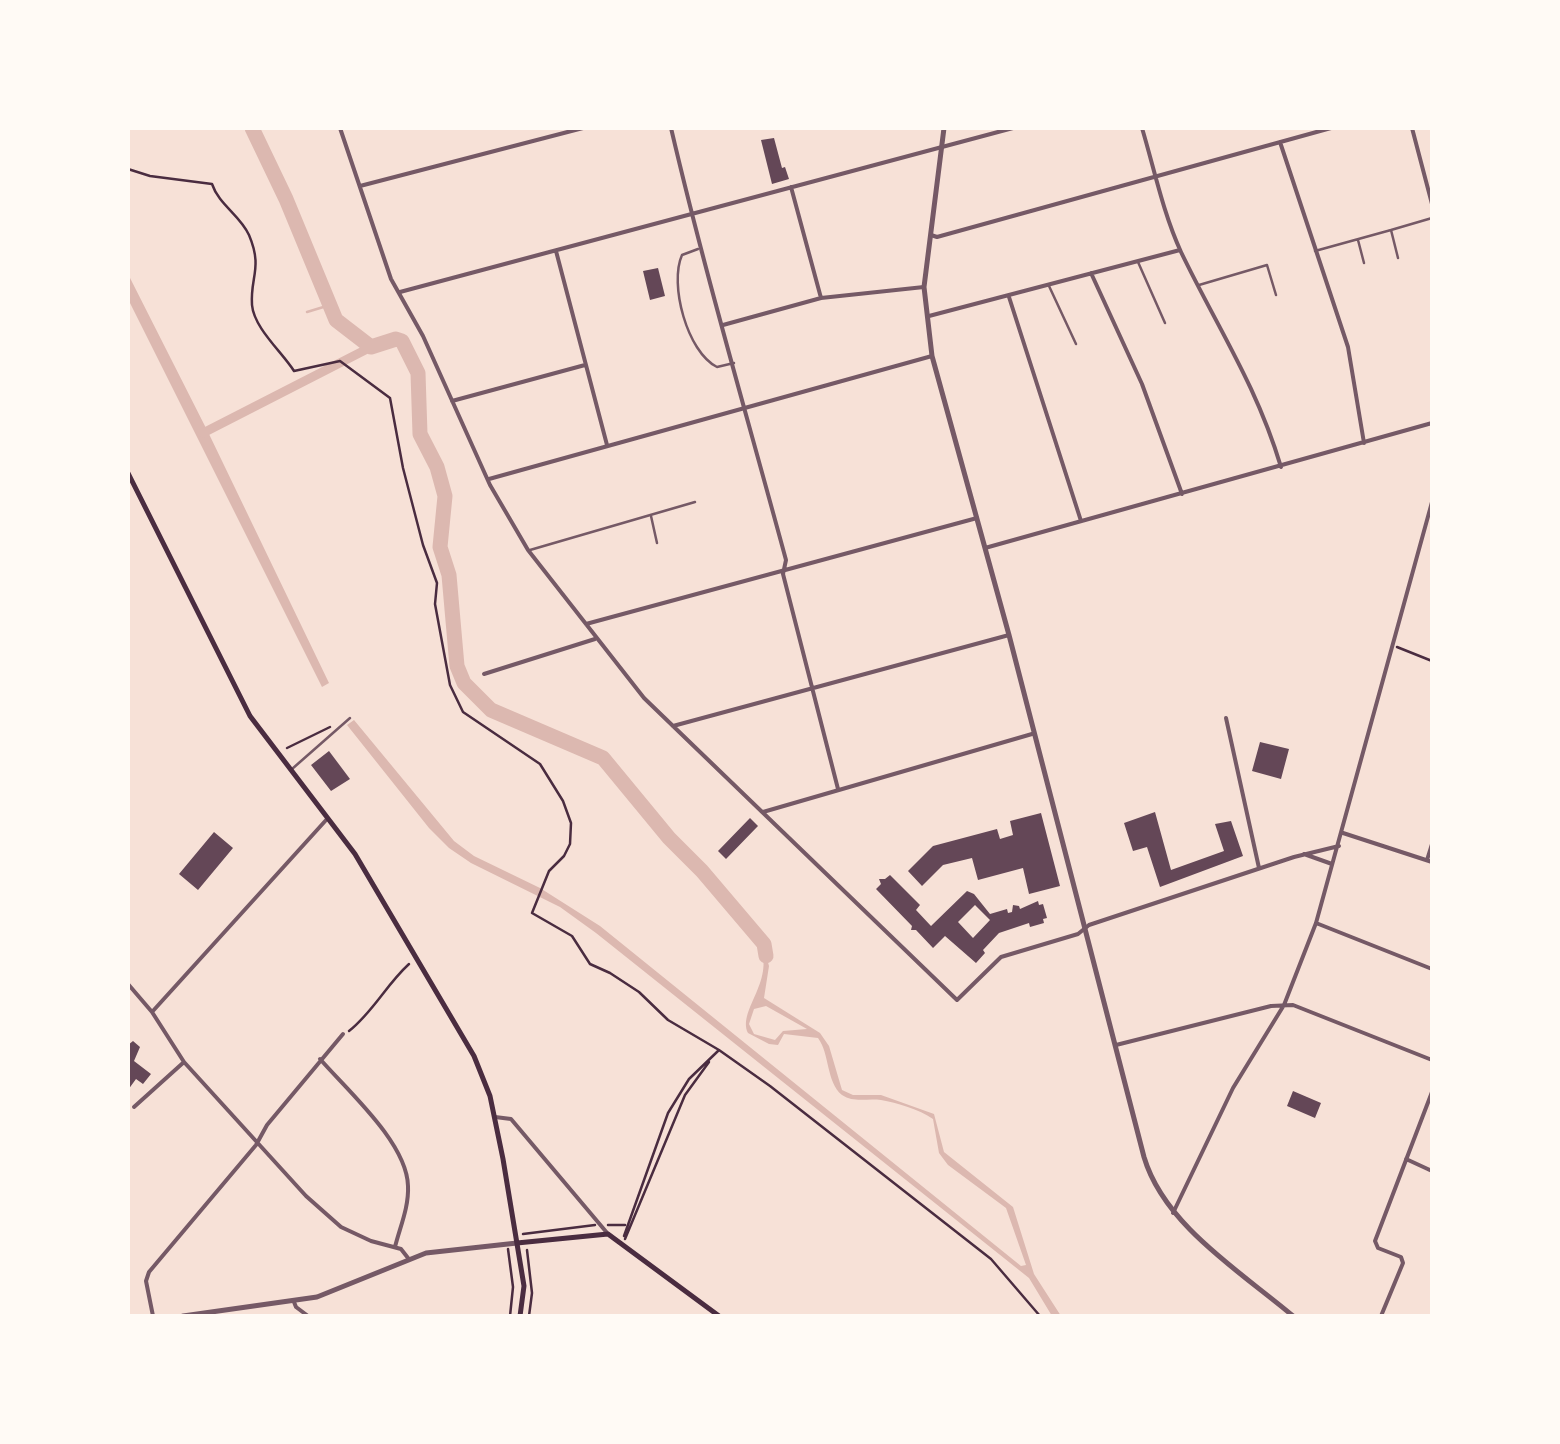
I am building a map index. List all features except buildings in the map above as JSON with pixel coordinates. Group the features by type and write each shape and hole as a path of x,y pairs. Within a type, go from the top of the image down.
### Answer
{"main road":[{"path":"128,474 250,716 355,854 474,1056 495,1117 524,1286 520,1316"},
{"path":"517,1243 608,1234 623,1241 719,1316"}],"street":[{"path":"340,128 391,278 487,480 528,550 633,687 956,1000 1001,957 1078,934 1084,928 1259,868 1339,846"},
{"path":"358,186 583,128"},
{"path":"671,128 700,249 786,560 784,568 838,789"},
{"path":"944,128 924,287 932,356 1148,1169 1155,1188 1174,1213 1293,1316"},
{"path":"400,292 1013,128"},
{"path":"1142,128 1180,250 1248,378 1281,466"},
{"path":"929,235 937,236 1332,128"},
{"path":"1412,128 1432,204"},
{"path":"1280,142 1348,348 1364,443"},
{"path":"790,187 821,298"},
{"path":"556,250 606,445"},
{"path":"925,317 1180,250"},
{"path":"1091,274 1142,385 1182,494"},
{"path":"722,326 821,298 924,287"},
{"path":"1009,296 1082,523"},
{"path":"487,480 932,356"},
{"path":"452,401 585,365"},
{"path":"985,548 1432,423"},
{"path":"1174,1213 1233,1088 1284,1005 1316,922 1432,502"},
{"path":"584,624 977,518"},
{"path":"672,726 1009,635"},
{"path":"484,674 595,639"},
{"path":"1226,718 1259,868"},
{"path":"762,812 1032,734"},
{"path":"152,1012 328,818"},
{"path":"1343,834 1430,861 1432,844"},
{"path":"1304,854 1334,864"},
{"path":"1316,922 1432,969"},
{"path":"128,984 152,1012 184,1062 306,1196 341,1227 372,1242 395,1247 408,1258"},
{"path":"1116,1044 1293,1005 1432,1060"},
{"path":"153,1316 146,1281 149,1272 343,1034"},
{"path":"320,1059 383,1132 406,1168 407,1206 395,1247"},
{"path":"134,1107 184,1062"},
{"path":"1382,1316 1403,1263 1401,1257 1378,1248 1375,1241 1432,1092"},
{"path":"495,1117 510,1119 608,1234"},
{"path":"1406,1159 1432,1170"},
{"path":"183,1316 294,1302 327,1294 408,1258 444,1249 517,1243"},
{"path":"294,1302 308,1316"}],"lane":[{"path":"1315,251 1432,218"},
{"path":"1391,230 1398,258"},
{"path":"1358,239 1364,264"},
{"path":"700,249 682,255 676,268 677,299 709,363 717,367 734,363"},
{"path":"1138,261 1165,323"},
{"path":"1199,285 1267,265 1276,295"},
{"path":"1049,285 1076,344"},
{"path":"528,550 694,502"},
{"path":"650,514 658,544"},
{"path":"291,770 350,718"}],"path":[{"path":"128,169 150,176 212,184 220,200 248,231 256,253 252,306 294,371 340,361 390,398 403,468 437,583 435,604 450,685 463,712 540,764 567,812 570,844 543,882 532,913 572,936 586,960 639,992 668,1020 720,1050 827,1128 992,1259 1040,1316"},
{"path":"1394,646 1432,661"},
{"path":"287,748 334,726"},
{"path":"343,1034 373,1008 408,964"},
{"path":"629,1225 685,1096 720,1050"},
{"path":"623,1241 668,1113 689,1080 720,1050"},
{"path":"525,1234 629,1225"},
{"path":"508,1252 513,1286 510,1316"}],"shaded area":[{"path":"128,274 329,683 322,687 130,303"},
{"path":"354,720 454,841 600,926 1021,1266 1026,1265 1006,1208 948,1165 939,1153 933,1119 894,1103 842,1095 833,1083 818,1038 784,1034 778,1045 748,1033 748,1014 763,968 758,941 761,938 769,966 764,998 820,1033 829,1046 842,1090 853,1095 881,1095 934,1114 944,1152 1013,1207 1034,1274 1061,1316 1052,1316 1029,1278 596,933 560,907 449,848 347,725","holes":["766,1006 807,1029 783,1031 775,1040 754,1034 749,1024 754,1009"]}],"waterway":[{"path":"252,128 336,320 371,347 396,339 402,341 418,373 420,434 437,467 445,496 440,547 449,575 457,666 464,683 491,710 603,758 764,944 766,956"},
{"path":"307,312 330,305"},
{"path":"203,433 371,347"}]}
